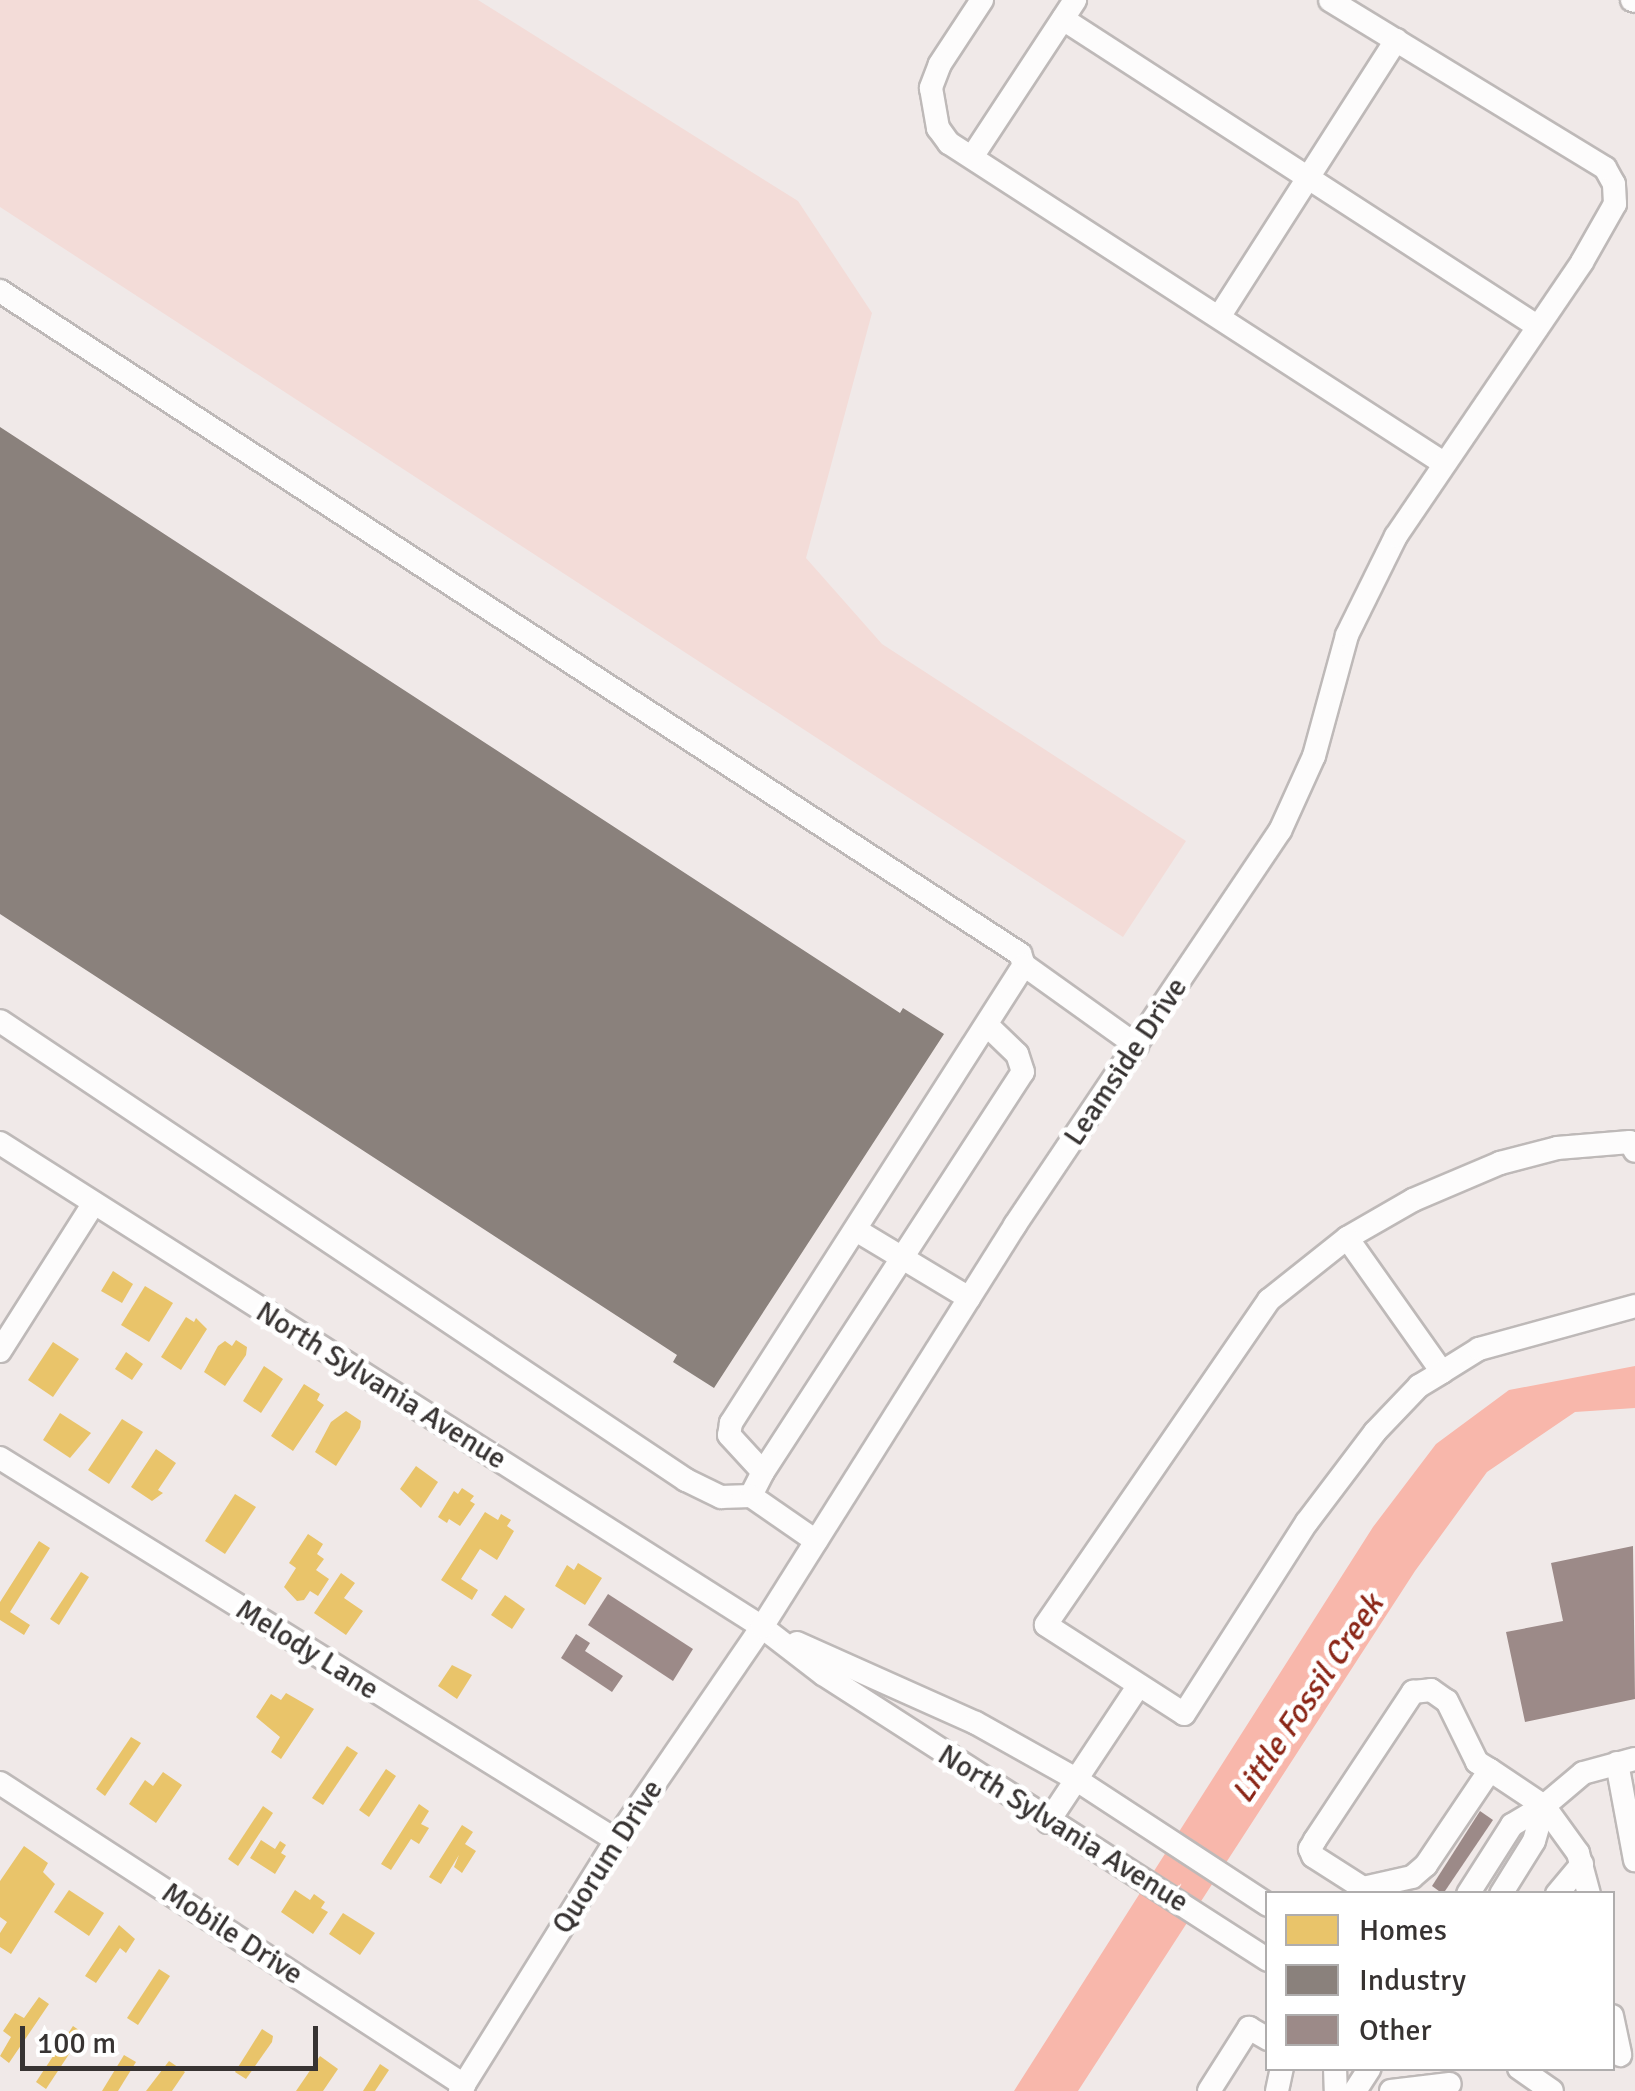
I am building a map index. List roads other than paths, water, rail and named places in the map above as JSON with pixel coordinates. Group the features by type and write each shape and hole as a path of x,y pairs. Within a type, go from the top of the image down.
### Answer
{"street":[{"path":"982,0 940,64 932,88 938,128 949,143 1219,317 1439,467"},
{"name":"Leamside Drive","path":"762,1627 969,1298 1280,830 1314,756 1347,635 1396,536 1439,467 1582,262 1615,204 1614,184 1605,168 1330,0"},
{"path":"972,158 1069,10 1308,178 1537,326"},
{"path":"1219,317 1396,40"},
{"path":"0,291 1020,954 1024,965 1136,1046"},
{"path":"764,1472 729,1435 731,1423 1024,965"},
{"path":"0,1021 686,1480 721,1497 750,1496 816,1540"},
{"path":"750,1496 1023,1072 1017,1054 988,1026"},
{"path":"1635,1151 1630,1142 1557,1148 1500,1163 1413,1200 1347,1238 1269,1300 1046,1625 1184,1714 1314,1512 1376,1432 1420,1386 1480,1349 1635,1306"},
{"name":"North Sylvania Avenue","path":"0,1143 762,1627 823,1674 1265,1958"},
{"path":"0,1351 94,1204"},
{"path":"856,1230 969,1298"},
{"path":"1347,1238 1442,1372"},
{"name":"Melody Lane","path":"0,1458 616,1840"},
{"name":"North Sylvania Avenue","path":"762,1627 976,1723 1074,1778 1265,1903"},
{"name":"Quorum Drive","path":"462,2088 616,1840 762,1627"},
{"path":"1048,1822 1139,1685"},
{"path":"1490,1770 1426,1865 1412,1878 1362,1888 1314,1856 1310,1849 1412,1692 1431,1690 1447,1701 1467,1746 1490,1770 1544,1806 1582,1864 1588,1891"},
{"path":"1470,1891 1512,1824 1544,1806 1582,1773 1626,1761 1635,1860"},
{"name":"Mobile Drive","path":"0,1783 462,2088"},
{"path":"1503,1891 1534,1841 1544,1806"},
{"path":"1559,1891 1582,1864"},
{"path":"1209,2091 1250,2028 1265,2037"},
{"path":"1615,2028 1622,2056"},
{"path":"1432,2071 1456,2087"},
{"path":"1522,2071 1552,2091"},
{"path":"1391,2091 1456,2087"}],"water":[{"name":"Little Fossil Creek","path":"1635,1366 1635,1408 1575,1412 1487,1472 1415,1571 1078,2091 1014,2091 1373,1527 1436,1444 1509,1390"}]}
